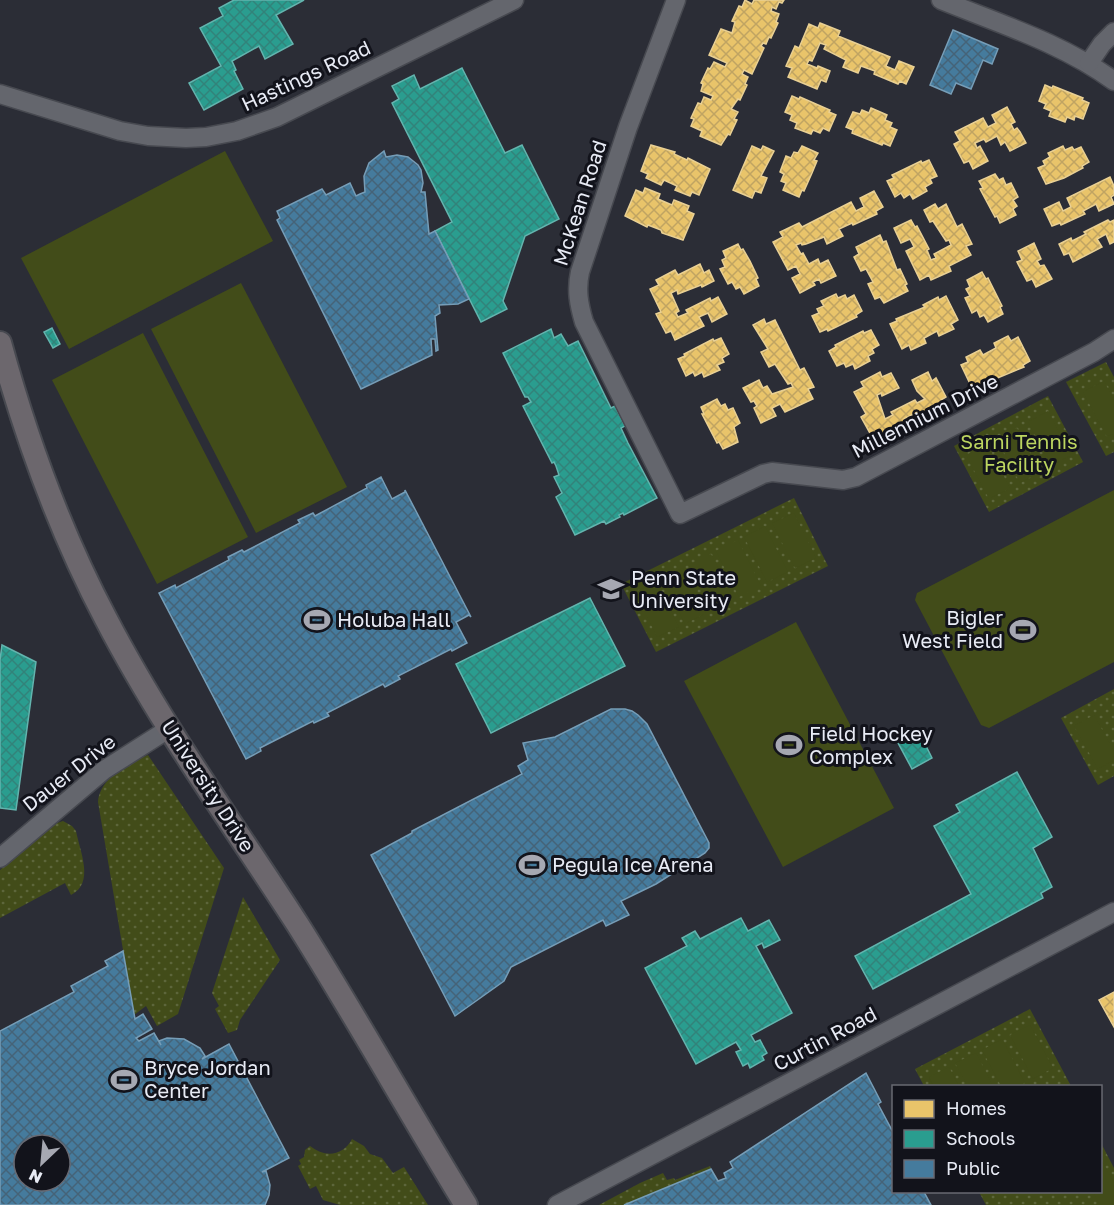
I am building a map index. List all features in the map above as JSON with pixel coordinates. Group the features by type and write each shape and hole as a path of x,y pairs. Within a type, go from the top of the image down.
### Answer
{"main road":[{"name":"University Drive","path":"0,343 27,435 46,488 72,551 105,619 170,728 311,947 466,1205"}],"street":[{"name":"Hastings Road","path":"0,94 120,131 148,136 186,138 226,133 277,117 514,0"},
{"name":"McKean Road","path":"676,0 628,127 578,284 579,303 584,322 680,514"},
{"path":"940,0 1035,37 1089,63 1114,81"},
{"path":"1089,63 1102,44 1114,32"},
{"name":"Millennium Drive","path":"680,514 763,474 772,472 843,480 856,477 1043,380 1114,339"},
{"name":"Dauer Drive","path":"0,858 104,770 170,728"},
{"name":"Curtin Road","path":"557,1205 1114,912"}],"green space":[{"path":"225,151 273,241 69,349 21,258"},
{"path":"241,283 347,487 256,533 151,329"},
{"path":"143,333 248,537 157,584 52,380"},
{"name":"Sarni Tennis Facility","path":"1106,362 1114,377 1114,452 1106,456 1066,382"},
{"path":"1104,381 1114,400 1114,433 1107,437 1083,392"},
{"name":"Sarni Tennis Facility","path":"1048,396 1083,462 989,512 954,446"},
{"path":"1048,411 1071,455 1051,466 1028,422"},
{"path":"1017,428 1040,472 1020,483 997,439"},
{"path":"987,444 1010,488 989,499 966,455"},
{"name":"Bigler West Field","path":"1114,490 1114,662 989,728 981,725 915,600 917,593"},
{"path":"794,498 828,566 656,652 621,584"},
{"path":"794,513 816,558 795,568 772,523"},
{"path":"765,526 788,572 767,582 744,537"},
{"path":"738,540 761,586 739,597 716,551"},
{"path":"711,554 734,599 712,610 689,565"},
{"path":"683,568 706,613 685,624 662,578"},
{"path":"656,582 679,627 657,637 635,592"},
{"name":"Field Hockey Complex","path":"796,622 894,808 783,867 684,681"},
{"path":"1114,689 1114,776 1098,785 1061,718"},
{"path":"1094,715 1114,751 1114,760 1098,769 1074,726"},
{"path":"148,755 224,868 178,1014 157,1026 146,1006 134,1015 98,802 100,793 109,779 123,767"},
{"path":"63,821 76,831 83,857 84,875 78,890 71,895 65,883 0,918 0,870 51,825"},
{"path":"243,897 280,960 240,1020 237,1030 228,1033 215,1009 219,1006 212,993"},
{"path":"1030,1009 1070,1085 923,1085 915,1069"},
{"path":"1030,1025 1053,1068 1033,1079 1010,1035"},
{"path":"1002,1039 1025,1083 1000,1085 982,1050"},
{"path":"976,1053 992,1085 967,1085 955,1063"},
{"path":"949,1067 958,1085 933,1085 929,1077"},
{"path":"352,1139 364,1146 370,1154 382,1158 393,1173 404,1167 428,1205 340,1205 323,1200 316,1186 310,1189 298,1166 301,1164 299,1160 304,1157 305,1150 310,1146 328,1154 339,1152"},
{"path":"1102,1145 1114,1168 1114,1205 986,1205 980,1193 1102,1193"},
{"path":"1102,1161 1114,1183 1114,1205 1100,1205 1094,1193 1102,1193"},
{"path":"710,1166 711,1169 624,1205 599,1205 663,1173 667,1180 674,1178 675,1180"}],"building: Homes":[{"path":"745,0 752,4 754,0 784,0 782,3 779,2 776,9 772,7 771,11 779,14 776,22 778,23 771,38 769,37 766,44 763,43 761,46 764,48 752,74 744,70 742,74 748,77 745,84 747,85 740,100 738,99 731,109 738,112 734,119 737,120 730,135 728,134 721,145 700,136 702,131 691,126 694,119 691,118 698,103 701,104 704,97 711,100 713,96 701,91 703,84 701,83 708,68 710,69 714,62 725,67 727,63 709,55 721,29 732,33 735,22 732,21 739,6 742,7"},
{"path":"820,23 840,31 838,36 890,57 886,66 888,67 895,70 899,61 914,67 906,84 900,81 898,84 861,66 858,73 843,67 846,60 824,49 826,45 820,43 812,61 809,60 807,64 830,71 826,82 821,80 817,89 788,77 792,68 786,66 795,46 799,48 809,24 818,28"},
{"path":"1045,85 1083,98 1082,100 1089,103 1083,119 1075,116 1074,120 1067,117 1065,122 1049,116 1051,111 1044,108 1046,104 1039,101"},
{"path":"792,96 799,99 800,97 836,115 829,131 823,128 820,133 813,130 811,134 795,128 797,123 790,120 792,115 785,112"},
{"path":"1007,107 1015,122 1011,124 1014,130 1017,128 1026,143 1010,151 1005,142 1001,145 997,136 986,142 984,139 975,143 977,148 980,146 988,161 973,169 969,161 964,163 954,144 960,141 955,132 983,118 988,127 996,123 992,115"},
{"path":"871,108 887,115 885,120 892,123 890,127 897,130 890,146 852,133 853,130 846,127 853,112 860,114 862,110 869,113"},
{"path":"651,145 675,152 674,154 710,169 699,195 692,192 690,196 675,190 677,186 664,180 661,185 646,178 648,174 641,171"},
{"path":"752,146 761,150 763,146 774,151 761,176 767,178 761,193 755,191 752,198 733,190"},
{"path":"802,146 818,153 814,160 817,161 812,173 799,197 783,190 786,183 781,181 784,174 780,172 786,156 791,158 794,152 798,153"},
{"path":"1063,146 1065,150 1081,147 1089,162 1082,166 1083,168 1064,178 1046,184 1038,168 1045,165 1043,161 1050,157 1048,153"},
{"path":"929,160 937,176 930,179 932,183 925,187 927,191 913,199 910,194 904,198 901,193 895,197 887,181 894,178 892,175 921,161 922,163"},
{"path":"995,174 999,180 1003,178 1006,185 1011,183 1018,197 1013,200 1017,206 1013,209 1016,215 1000,223 980,189 983,188 979,181"},
{"path":"1110,177 1114,186 1114,195 1111,197 1114,204 1099,211 1096,204 1083,211 1085,214 1061,225 1060,223 1052,226 1044,209 1059,202 1063,211 1071,207 1067,198"},
{"path":"645,188 660,194 658,199 672,205 674,200 689,206 687,211 694,214 683,240 625,216 636,190 643,193"},
{"path":"874,191 883,207 876,211 877,214 839,229 843,236 827,244 824,237 796,245 809,264 818,259 820,264 828,260 836,276 821,283 819,279 813,282 815,285 800,293 792,278 800,274 796,266 788,270 773,242 783,237 780,232 799,223 802,227 851,202 856,211 864,207 860,198"},
{"path":"935,204 938,209 946,204 957,227 962,224 972,244 966,246 971,255 949,266 951,271 931,280 929,275 920,280 906,251 914,247 910,239 901,243 894,228 911,220 915,227 917,226 929,249 927,250 931,260 936,258 934,254 951,245 933,221 930,222 924,210"},
{"path":"1108,220 1110,222 1114,220 1114,242 1110,244 1106,234 1097,239 1102,247 1073,262 1069,253 1064,255 1059,244 1071,238 1072,241"},
{"path":"880,235 883,242 886,241 897,270 900,269 908,291 884,303 880,297 875,299 868,284 873,282 866,269 861,271 854,257 859,254 856,247"},
{"path":"1034,243 1041,259 1037,261 1040,266 1044,265 1052,279 1036,287 1032,279 1027,281 1017,262 1022,260 1018,251"},
{"path":"738,244 750,261 759,286 744,294 740,287 736,289 732,282 728,284 720,269 725,267 722,260 726,258 723,251"},
{"path":"700,264 704,273 709,270 714,281 678,294 677,290 671,293 679,311 676,313 678,317 688,313 686,310 710,298 711,301 718,297 727,314 712,322 708,313 699,317 704,326 675,340 671,331 666,333 656,314 661,312 650,289 659,285 656,280 675,270 678,275"},
{"path":"982,272 986,279 988,278 1002,306 1000,307 1003,314 988,322 984,315 980,317 977,310 972,313 965,298 970,296 966,289 970,287 967,280"},
{"path":"836,294 838,298 845,295 847,299 854,295 862,311 856,315 857,317 828,331 827,329 820,332 812,316 819,313 817,309 824,306 821,301"},
{"path":"946,296 958,320 951,324 954,329 939,336 937,331 924,338 926,343 911,350 909,345 902,349 890,324 897,321 896,319 925,307 923,305 938,297 939,300"},
{"path":"764,319 766,324 775,320 800,370 804,368 814,387 808,389 813,399 785,412 780,404 772,408 776,416 761,423 754,408 757,406 754,401 751,402 743,388 759,380 763,388 767,386 772,394 793,387 791,383 788,384 775,364 769,367 761,352 768,349 753,325"},
{"path":"871,330 879,345 872,349 874,353 868,356 870,361 855,369 853,364 846,367 844,363 837,366 829,351 836,347 835,345 863,331 864,333"},
{"path":"1008,336 1011,341 1018,337 1030,361 1023,365 1024,367 995,379 996,382 982,389 980,387 973,390 961,365 968,362 966,357 980,350 983,355 996,348 994,343"},
{"path":"721,338 729,354 722,358 724,362 717,365 720,370 704,377 702,372 695,376 693,372 686,376 678,359 713,339 714,341"},
{"path":"880,372 882,377 891,373 899,388 882,396 881,393 877,395 885,419 893,415 891,412 915,400 917,403 925,399 917,391 912,380 928,372 932,381 936,378 946,397 941,400 946,409 917,423 913,414 904,419 909,428 881,442 876,433 871,435 861,417 866,414 854,392 864,387 861,382"},
{"path":"717,399 721,406 725,404 728,410 733,408 740,423 734,427 738,442 723,449 719,442 717,443 702,414 704,414 701,407"},
{"path":"1114,992 1114,1027 1099,1000"}],"building: Schools":[{"path":"234,0 304,0 276,15 293,44 265,59 259,46 232,61 243,89 204,110 189,83 221,66 200,28 223,16 219,8"},
{"path":"462,68 505,153 522,145 559,219 525,236 503,301 507,309 481,322 435,231 452,222 392,103 399,99 392,86 414,75 420,89"},
{"path":"52,328 60,344 53,348 44,332"},
{"path":"551,329 554,338 561,334 568,346 578,341 611,408 615,406 625,426 621,428 657,498 624,515 623,513 619,515 620,517 606,524 604,521 575,535 556,497 562,493 554,477 559,475 556,466 554,462 552,463 523,406 531,402 528,397 525,397 503,353"},
{"path":"590,598 625,666 491,733 456,664"},
{"path":"2,645 36,662 16,810 0,808 0,660"},
{"path":"918,730 932,758 912,769 897,741"},
{"path":"1017,772 1052,837 1033,848 1052,887 1041,893 1043,898 873,989 855,956 971,894 934,826 960,812 956,805"},
{"path":"741,918 748,931 769,920 780,940 764,948 762,943 756,946 792,1013 751,1035 755,1042 760,1040 767,1053 762,1056 764,1060 750,1068 748,1063 743,1066 736,1052 741,1050 736,1042 696,1064 645,968 687,946 682,938 695,931 700,939"}],"building: Public":[{"path":"953,30 998,49 992,64 983,60 971,89 956,83 951,94 930,85"},
{"path":"384,151 386,157 397,155 408,157 421,170 423,183 421,192 425,192 429,234 435,231 469,299 458,304 439,305 440,313 435,316 438,350 436,351 435,339 431,339 432,355 361,389 277,220 280,218 277,211 322,189 326,195 350,183 356,196 365,192 364,176 369,163"},
{"name":"Holuba Hall","path":"381,477 392,499 405,490 471,617 469,615 456,622 467,643 398,676 400,679 385,687 383,684 327,713 329,716 314,723 313,721 260,748 261,751 246,759 159,593 175,585 176,588 229,560 228,557 242,550 244,552 300,523 298,520 313,513 315,516 367,488 366,485"},
{"name":"Pegula Ice Arena","path":"611,709 632,711 647,724 709,843 709,848 705,853 656,884 621,901 629,915 606,926 603,920 511,967 504,981 455,1016 371,855 522,774 518,766 528,760 523,743 555,737"},
{"name":"Bryce Jordan Center","path":"123,951 135,1019 143,1014 152,1029 136,1038 139,1041 154,1033 161,1045 159,1041 167,1038 184,1039 200,1048 205,1056 202,1059 229,1044 289,1158 262,1172 266,1171 270,1185 265,1205 0,1205 0,1031 74,992 71,986 108,966 105,961"},
{"path":"866,1073 881,1102 878,1104 892,1130 892,1193 925,1193 931,1205 624,1205 711,1169 718,1181 726,1178 724,1173 733,1168 730,1162"}],"place":[{"name":"Penn State University","path":"611,589"},
{"name":"Holuba Hall","path":"317,620"},
{"name":"Bigler West Field","path":"1023,630"},
{"name":"Field Hockey Complex","path":"789,745"},
{"name":"Pegula Ice Arena","path":"532,865"},
{"name":"Bryce Jordan Center","path":"124,1080"}]}
